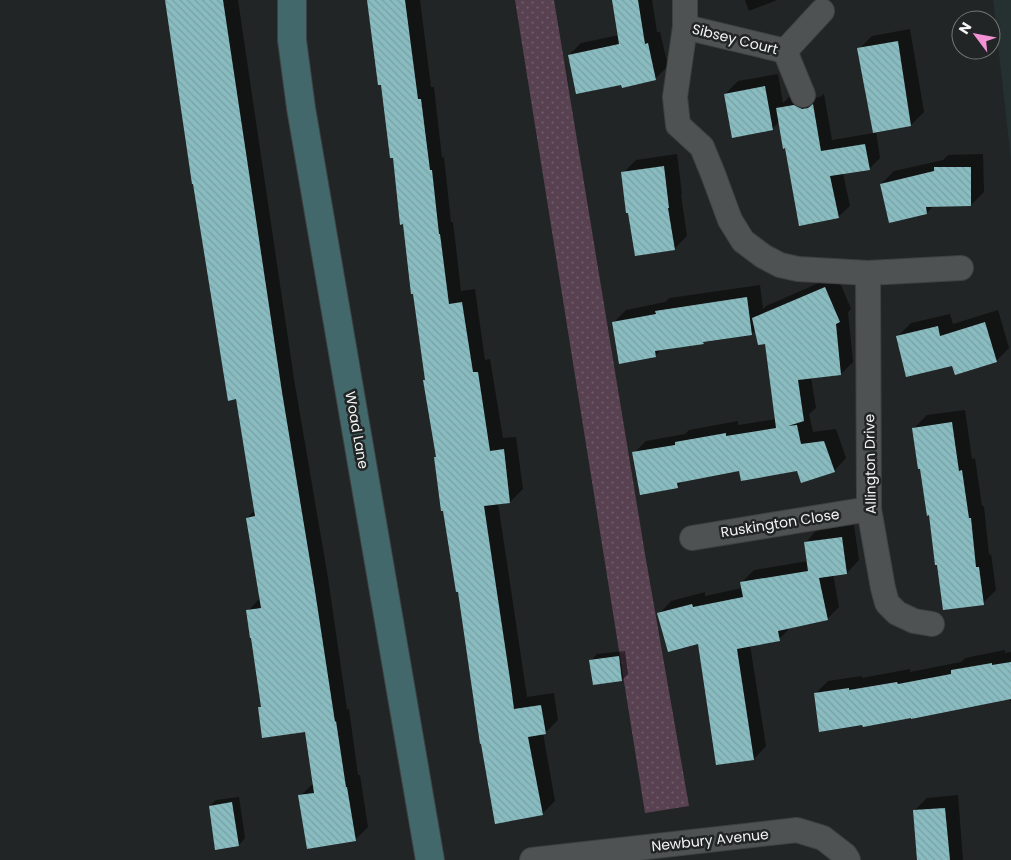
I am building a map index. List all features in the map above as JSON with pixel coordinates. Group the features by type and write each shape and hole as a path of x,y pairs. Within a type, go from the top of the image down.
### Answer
{"street":[{"name":"Woad Lane","path":"292,0 292,40 301,108 430,860"},
{"path":"684,0 685,26 675,97 678,125 702,147 730,220 743,241 763,256 780,265 798,269 868,273 961,268"},
{"name":"Sibsey Court","path":"785,51 822,11"},
{"name":"Sibsey Court","path":"685,26 785,51"},
{"name":"Sibsey Court","path":"785,51 803,95"},
{"name":"Allington Drive","path":"868,273 869,509 883,588 888,603 897,613 914,621 932,624"},
{"name":"Ruskington Close","path":"692,538 869,509"},
{"name":"Newbury Avenue","path":"532,860 797,830 823,838 848,860"}],"shaded area":[{"path":"515,0 554,0 645,554 689,806 645,813"},
{"path":"993,0 1011,0 1011,160 1000,60 1001,10 994,10"}],"building":[{"path":"165,0 223,0 282,392 356,841 307,849 298,795 314,793 305,732 262,738 258,707 261,707 246,610 261,608 246,518 255,516 236,399 228,401 192,184"},
{"path":"367,0 405,0 418,99 421,99 430,170 432,170 449,304 462,302 473,372 478,372 490,451 504,449 510,503 484,506 514,709 541,705 546,734 528,737 543,815 495,824 480,744 458,592 456,592 443,511 441,511 434,457 436,457 423,380 425,380 413,294 411,294 403,224 400,225 393,158 390,158 381,85 378,85"},
{"path":"612,0 638,0 645,44 648,43 656,80 622,88 621,85 576,94 568,55 619,44"},
{"path":"898,41 911,126 873,133 857,48"},
{"path":"765,86 773,130 732,138 724,94"},
{"path":"813,104 821,151 865,144 870,170 830,176 839,218 799,226 776,108 794,105 802,109 808,108"},
{"path":"664,166 675,250 635,256 628,213 626,213 621,172"},
{"path":"934,167 971,167 971,206 926,207 927,214 889,223 880,184 934,171"},
{"path":"825,287 840,322 836,324 841,375 798,380 804,421 788,426 797,425 801,444 824,441 835,472 801,483 797,471 741,481 739,471 677,483 678,488 640,495 632,452 675,445 675,442 726,433 726,436 776,428 765,344 758,345 752,318"},
{"path":"747,297 752,335 655,351 656,357 619,364 612,322 656,314 655,311"},
{"path":"985,322 997,362 955,375 952,366 906,377 896,336 938,326 940,336"},
{"path":"952,422 959,471 962,470 969,518 971,518 976,567 979,567 984,605 943,610 929,515 927,516 912,428"},
{"path":"842,537 847,574 819,578 828,620 778,631 780,641 737,649 754,760 716,765 698,644 668,652 657,613 692,604 693,607 743,597 740,582 808,571 804,542"},
{"path":"619,656 622,681 593,685 589,660"},
{"path":"1011,662 1011,699 911,719 819,732 814,693 849,688 849,690 897,682 898,684 951,674 951,670 992,663 992,665"},
{"path":"232,802 239,846 215,850 209,806"},
{"path":"945,808 950,860 917,860 913,810"}]}
